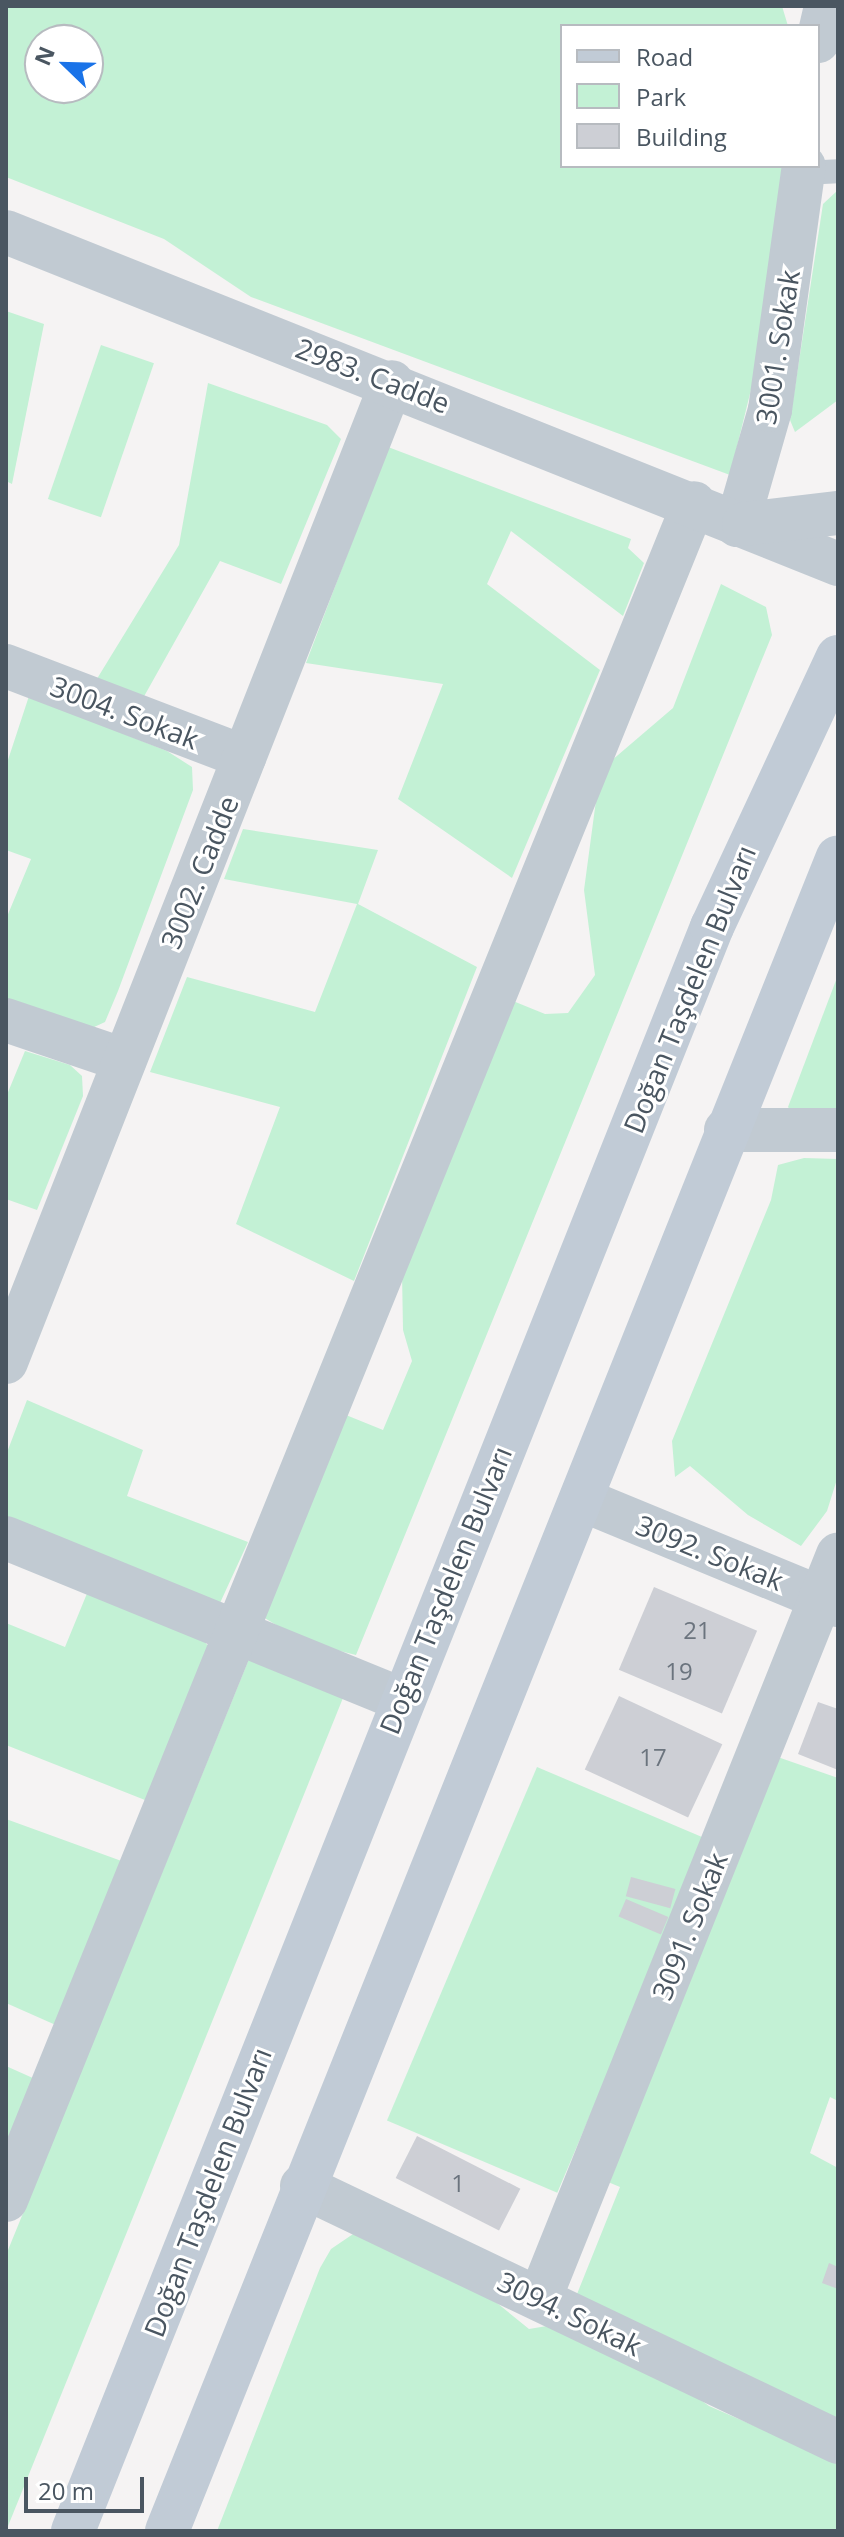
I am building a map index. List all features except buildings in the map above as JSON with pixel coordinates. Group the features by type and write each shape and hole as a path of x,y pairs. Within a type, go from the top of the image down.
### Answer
{"main road":[{"name":"Doğan Taşdelen Bulvarı","path":"73,2531 401,1699 712,927 838,657"},
{"path":"167,2531 302,2186 583,1500 726,1130 838,857"}],"street":[{"path":"820,32 826,6"},
{"name":"3001. Sokak","path":"737,525 770,410 815,170"},
{"name":"2983. Cadde","path":"6,232 392,382 838,564"},
{"name":"3002. Cadde","path":"6,1362 392,382"},
{"path":"6,2200 694,503"},
{"path":"737,525 838,513"},
{"name":"3004. Sokak","path":"6,666 244,757"},
{"path":"6,1020 124,1060"},
{"path":"726,1130 838,1130"},
{"name":"3092. Sokak","path":"583,1500 829,1601"},
{"path":"6,1538 401,1699"},
{"name":"3091. Sokak","path":"540,2298 829,1601 838,1555"},
{"name":"3094. Sokak","path":"302,2186 838,2442"}],"green space":[{"path":"6,6 782,6 787,24 560,24 560,168 785,168 760,353 730,475 251,297 164,239 6,177"},
{"path":"838,190 838,400 795,432 790,420 823,204"},
{"path":"6,311 44,324 12,484 6,481"},
{"path":"101,345 154,363 101,517 48,499"},
{"path":"208,383 327,425 341,439 281,584 220,561 142,700 95,682 179,545"},
{"path":"388,447 631,539 628,548 644,563 623,616 511,531 487,584 600,670 512,878 398,799 443,684 306,663"},
{"path":"721,584 766,607 772,635 356,1655 304,1642 263,1617 346,1415 383,1430 412,1361 403,1330 402,1273 513,1001 545,1014 568,1013 595,975 584,890 597,793 611,761 673,708"},
{"path":"29,696 167,751 192,767 193,790 118,991 105,1022 92,1028 6,1008 6,919 31,859 6,850 6,766"},
{"path":"243,829 378,850 358,904 477,967 354,1281 236,1224 280,1107 150,1072 187,977 315,1012 357,904 224,879"},
{"path":"838,975 838,1108 818,1119 796,1119 788,1107"},
{"path":"25,1051 70,1065 82,1076 83,1096 37,1210 6,1199 6,1097"},
{"path":"804,1158 838,1159 838,1476 827,1511 801,1546 748,1515 690,1466 675,1477 672,1441 771,1200 778,1165"},
{"path":"27,1400 143,1450 127,1496 248,1542 220,1603 6,1522 6,1455"},
{"path":"88,1591 202,1639 210,1648 150,1802 6,1745 6,1623 65,1647"},
{"path":"251,1654 345,1693 6,2531 6,2255"},
{"path":"772,1755 838,1778 838,2101 830,2097 810,2153 838,2168 838,2426 575,2299 620,2187 608,2182"},
{"path":"537,1767 707,1839 557,2193 387,2120"},
{"path":"6,1819 127,1863 58,2026 6,2003"},
{"path":"6,2066 35,2079 6,2147"},
{"path":"362,2228 497,2303 529,2329 553,2325 648,2362 709,2406 838,2462 838,2531 217,2531 320,2268 331,2249"}]}
